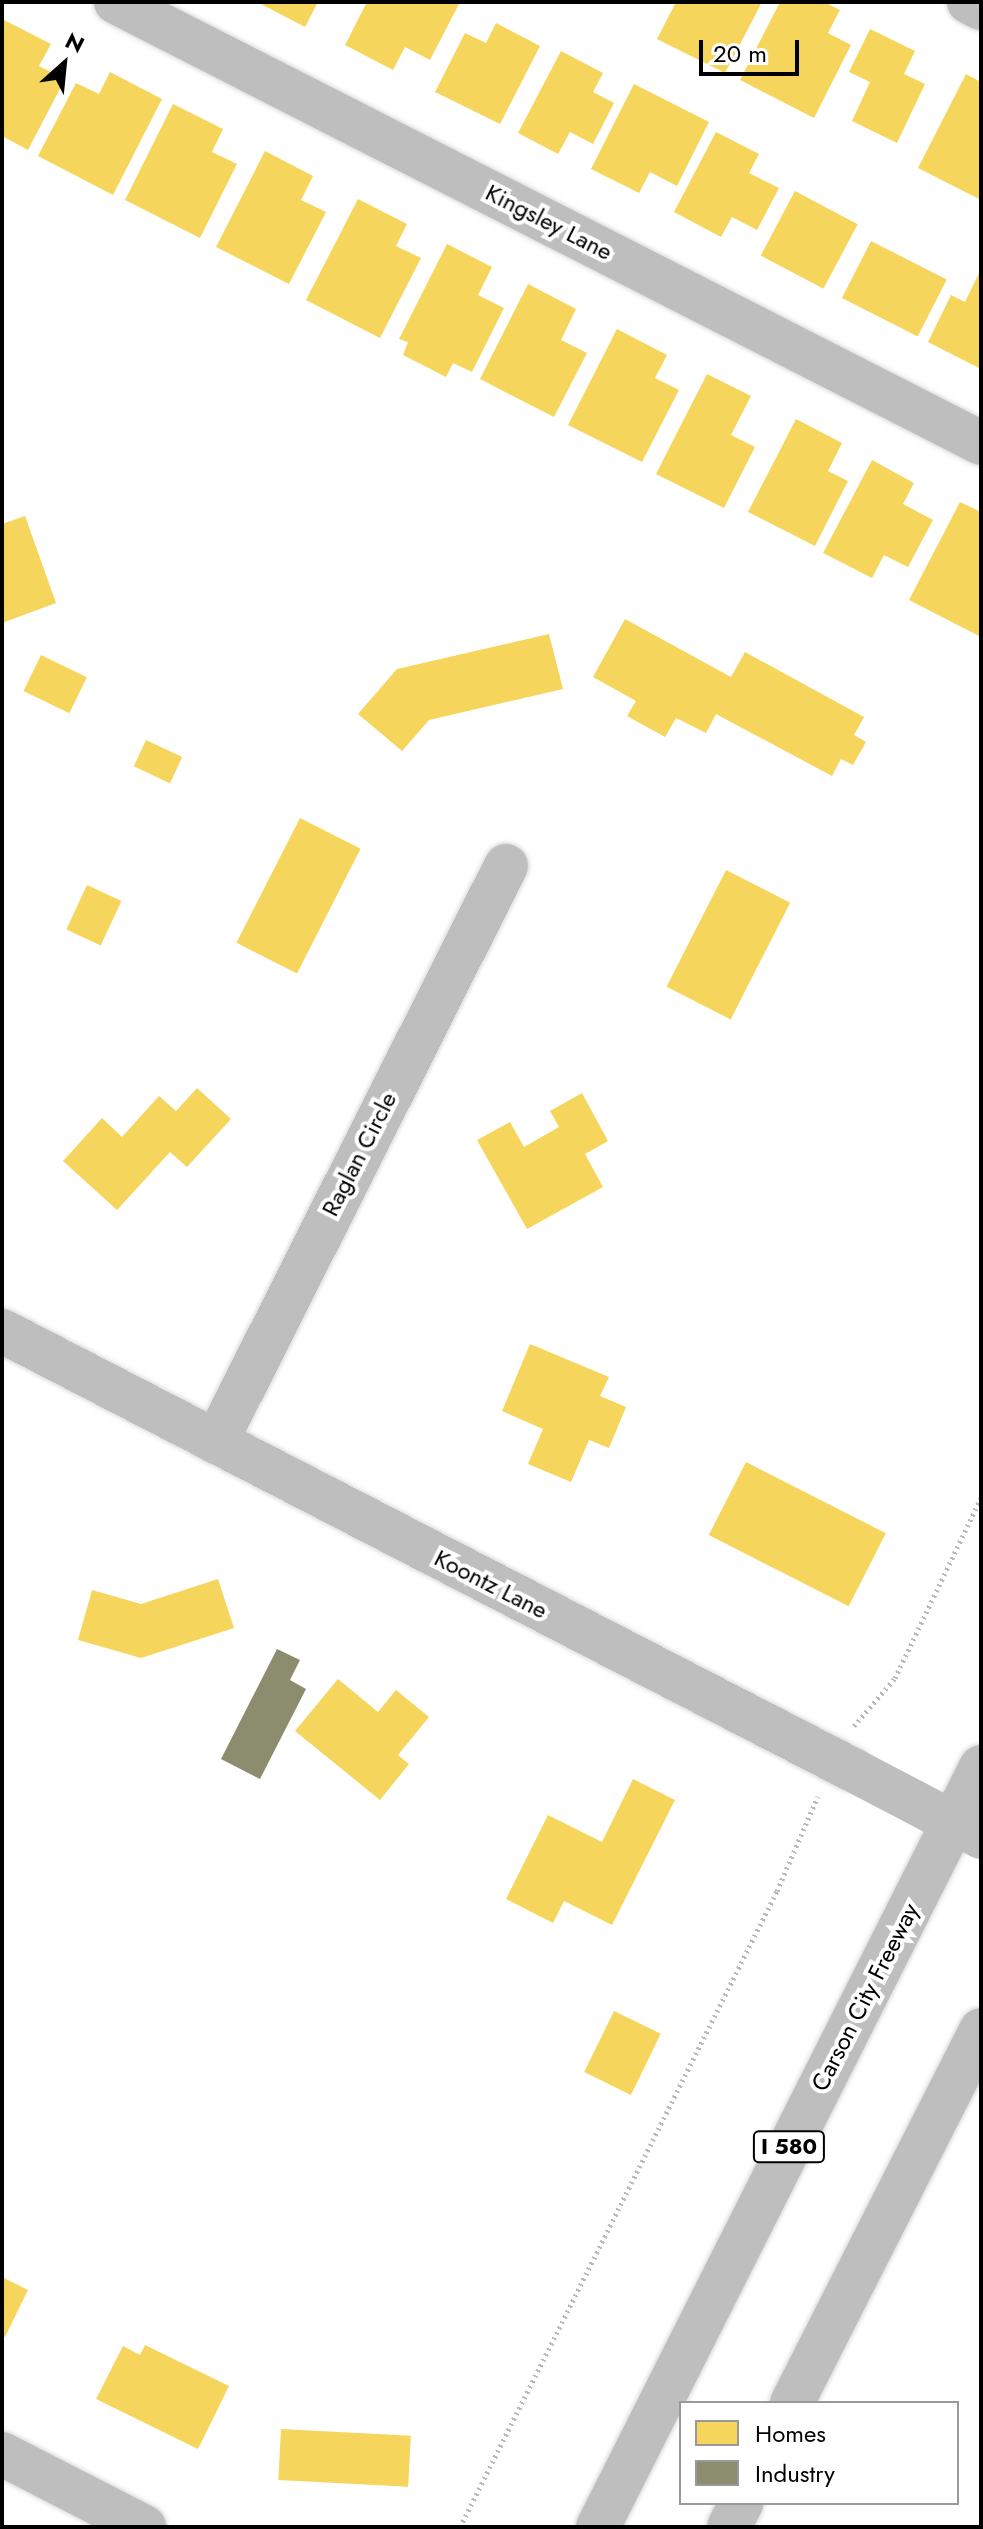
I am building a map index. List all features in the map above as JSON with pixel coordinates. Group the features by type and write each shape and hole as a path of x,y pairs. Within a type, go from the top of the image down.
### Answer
{"main road":[{"path":"969,2 981,8"},
{"name":"Kingsley Lane","path":"137,7 981,443"},
{"name":"Raglan Circle","path":"216,1442 506,866"},
{"name":"Koontz Lane","path":"2,1331 981,1837"},
{"name":"Carson City Freeway","path":"598,2527 981,1767"},
{"path":"793,2401 981,2030"},
{"path":"2,2454 144,2527"},
{"path":"729,2527 740,2505"}],"path":[{"path":"460,2527 843,1765 852,1728 895,1678 981,1498"}],"building: Homes":[{"path":"257,2 318,2 305,27"},
{"path":"367,2 460,2 430,60 405,47 393,70 345,45"},
{"path":"676,2 762,2 725,73 657,39"},
{"path":"780,2 824,2 840,10 828,33 851,45 814,118 740,80"},
{"path":"4,20 51,44 39,66 65,79 28,150 2,136"},
{"path":"496,23 540,46 500,124 435,92 465,33 486,43"},
{"path":"870,29 915,51 904,74 925,84 897,143 852,121 870,82 849,72"},
{"path":"561,51 603,73 593,92 614,103 593,144 570,132 558,154 518,133"},
{"path":"110,72 162,99 113,195 38,156 76,83 99,94"},
{"path":"966,74 981,82 981,200 918,168"},
{"path":"634,84 709,122 677,186 650,172 639,193 591,169"},
{"path":"173,104 223,129 212,152 237,164 200,238 125,200"},
{"path":"716,132 759,154 749,173 779,188 757,230 732,217 721,237 674,212"},
{"path":"265,151 313,176 301,200 326,212 289,284 216,247"},
{"path":"795,191 858,224 823,289 761,255"},
{"path":"358,199 407,224 396,246 421,258 380,338 306,300"},
{"path":"871,241 947,280 918,337 842,298"},
{"path":"447,244 492,267 478,295 504,308 472,372 453,363 446,377 403,355 408,342 399,339"},
{"path":"981,269 981,369 928,342 951,295 965,302"},
{"path":"528,284 576,309 561,340 587,353 554,417 480,379"},
{"path":"617,329 667,355 655,378 679,390 642,462 568,425"},
{"path":"707,374 751,396 731,435 755,447 724,508 656,474"},
{"path":"796,419 842,443 828,471 848,481 815,546 748,512"},
{"path":"872,460 914,483 903,504 933,520 908,567 884,555 872,578 823,553"},
{"path":"960,502 981,512 981,637 909,600"},
{"path":"25,516 56,603 2,623 2,524"},
{"path":"625,619 731,677 745,652 864,717 854,735 866,742 853,765 841,759 832,776 716,714 706,733 676,718 665,737 627,716 636,701 593,677"},
{"path":"549,634 563,689 429,720 402,751 358,714 397,669"},
{"path":"41,655 87,677 69,713 23,691"},
{"path":"146,740 182,757 170,783 134,766"},
{"path":"300,818 361,849 297,974 236,943"},
{"path":"726,870 790,903 731,1019 667,987"},
{"path":"87,885 121,901 101,945 66,929"},
{"path":"197,1088 231,1119 187,1167 170,1152 117,1210 63,1161 102,1118 122,1137 159,1096 176,1111"},
{"path":"582,1093 608,1141 585,1154 603,1187 527,1229 477,1140 510,1122 524,1147 559,1127 550,1111"},
{"path":"530,1344 609,1377 600,1396 626,1407 609,1448 589,1440 571,1482 528,1464 543,1429 502,1411"},
{"path":"746,1462 886,1533 849,1606 709,1535"},
{"path":"218,1579 234,1628 141,1658 78,1640 92,1590 141,1604"},
{"path":"338,1679 378,1712 396,1690 429,1717 398,1755 409,1764 380,1800 295,1731"},
{"path":"633,1779 675,1800 612,1925 564,1901 553,1923 506,1899 548,1815 602,1842"},
{"path":"614,2011 661,2034 631,2095 584,2072"},
{"path":"2,2277 28,2290 5,2337 2,2335"},
{"path":"145,2345 229,2386 198,2449 96,2399 123,2346 140,2355"},
{"path":"281,2429 411,2436 408,2487 278,2480"}],"building: Industry":[{"path":"277,1649 300,1660 290,1680 306,1689 260,1779 221,1759"}]}
